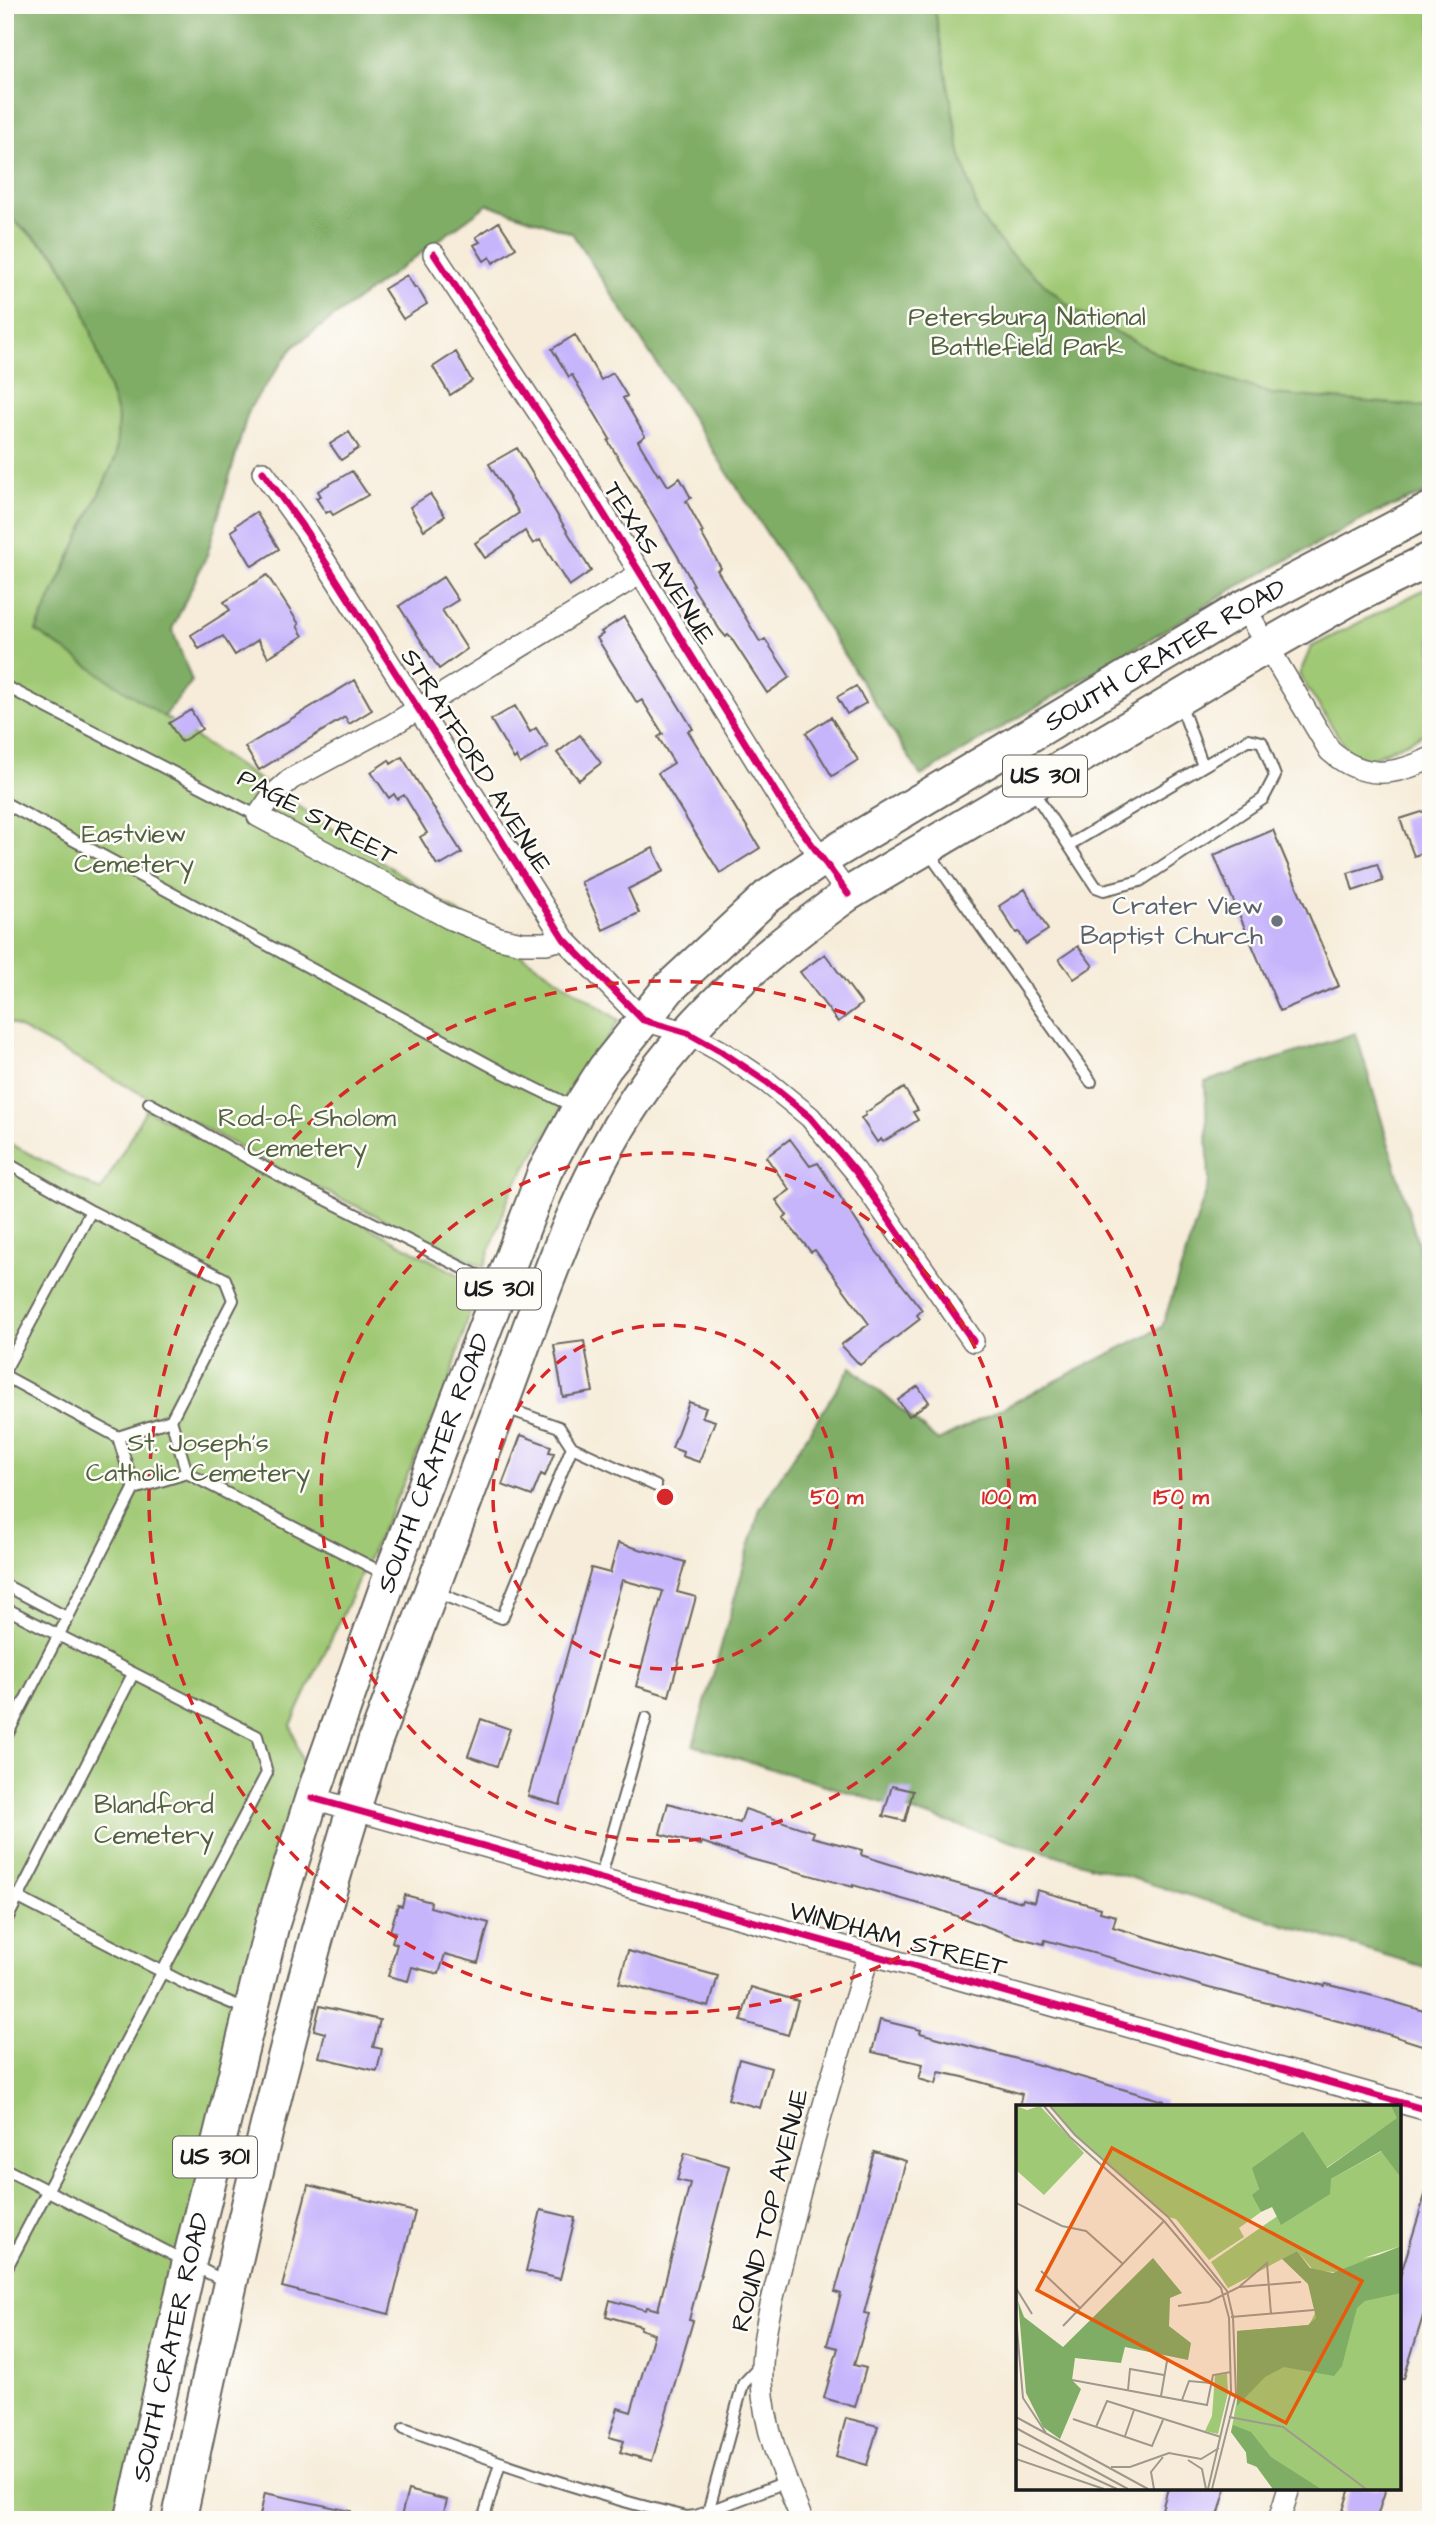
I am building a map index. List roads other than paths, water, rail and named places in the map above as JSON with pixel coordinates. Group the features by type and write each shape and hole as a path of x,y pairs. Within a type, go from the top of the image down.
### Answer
{"main road":[{"name":"SOUTH CRATER ROAD","path":"132,2520 250,2011 312,1798 390,1577 545,1171 606,1068 669,988 767,897 821,860 1244,607 1431,509"},
{"name":"SOUTH CRATER ROAD","path":"179,2520 230,2284 302,1992 353,1809 375,1741 551,1269 588,1182 617,1130 644,1089 688,1033 752,969 797,930 848,894 1177,697 1351,598 1431,559"},
{"path":"259,1976 302,1992"}],"street":[{"name":"TEXAS AVENUE","path":"434,254 576,469 786,809 848,894"},
{"name":"STRATFORD AVENUE","path":"263,472 307,533 564,939 643,1020 688,1033 722,1052 767,1082 810,1117 856,1172 973,1341"},
{"path":"258,816 272,796 291,779 419,708 641,573"},
{"path":"1244,607 1330,751 1341,761 1367,772 1390,772 1431,758"},
{"name":"PAGE STREET","path":"258,816 449,918 499,939 545,943 564,939"},
{"name":"WINDHAM STREET","path":"312,1798 1025,1996 1396,2104 1431,2111"},
{"name":"ROUND TOP AVENUE","path":"802,2520 775,2453 764,2410 763,2363 766,2329 800,2189 869,1954"},
{"path":"1279,2520 1288,2490"}],"lane":[{"name":"PAGE STREET","path":"5,686 258,816"},
{"path":"1177,697 1203,766"},
{"path":"1030,785 1096,887 1104,890 1140,881 1263,799 1275,776 1262,743 1249,739 1069,845"},
{"path":"5,803 504,1073 579,1110"},
{"path":"925,848 1091,1082"},
{"path":"149,1103 289,1181 500,1286"},
{"path":"5,1162 91,1211 225,1279 233,1300 171,1420 187,1473"},
{"path":"5,1370 91,1211"},
{"path":"5,1377 118,1437 134,1489 5,1739"},
{"path":"500,1406 559,1427 572,1447 656,1486"},
{"path":"118,1437 171,1420"},
{"path":"432,1591 502,1618 572,1447"},
{"path":"134,1489 187,1473 390,1577"},
{"path":"5,1585 68,1618"},
{"path":"5,1608 257,1736 267,1773 5,2272"},
{"path":"5,1923 134,1674"},
{"path":"600,1878 646,1718"},
{"path":"5,1891 163,1972 250,2011"},
{"path":"5,2169 230,2284"},
{"path":"708,2512 743,2384 763,2363"},
{"path":"404,2428 499,2463 679,2517 696,2516 786,2482"},
{"path":"482,2520 499,2463"}],"place":[{"name":"Crater View Baptist Church","path":"1277,921"}],"park label":[{"name":"Petersburg National Battlefield Park","path":"1027,332"},
{"name":"Eastview Cemetery","path":"134,849"},
{"name":"Rod-of Sholom Cemetery","path":"307,1133"},
{"name":"St. Joseph's Catholic Cemetery","path":"198,1458"},
{"name":"Blandford Cemetery","path":"154,1820"}]}
